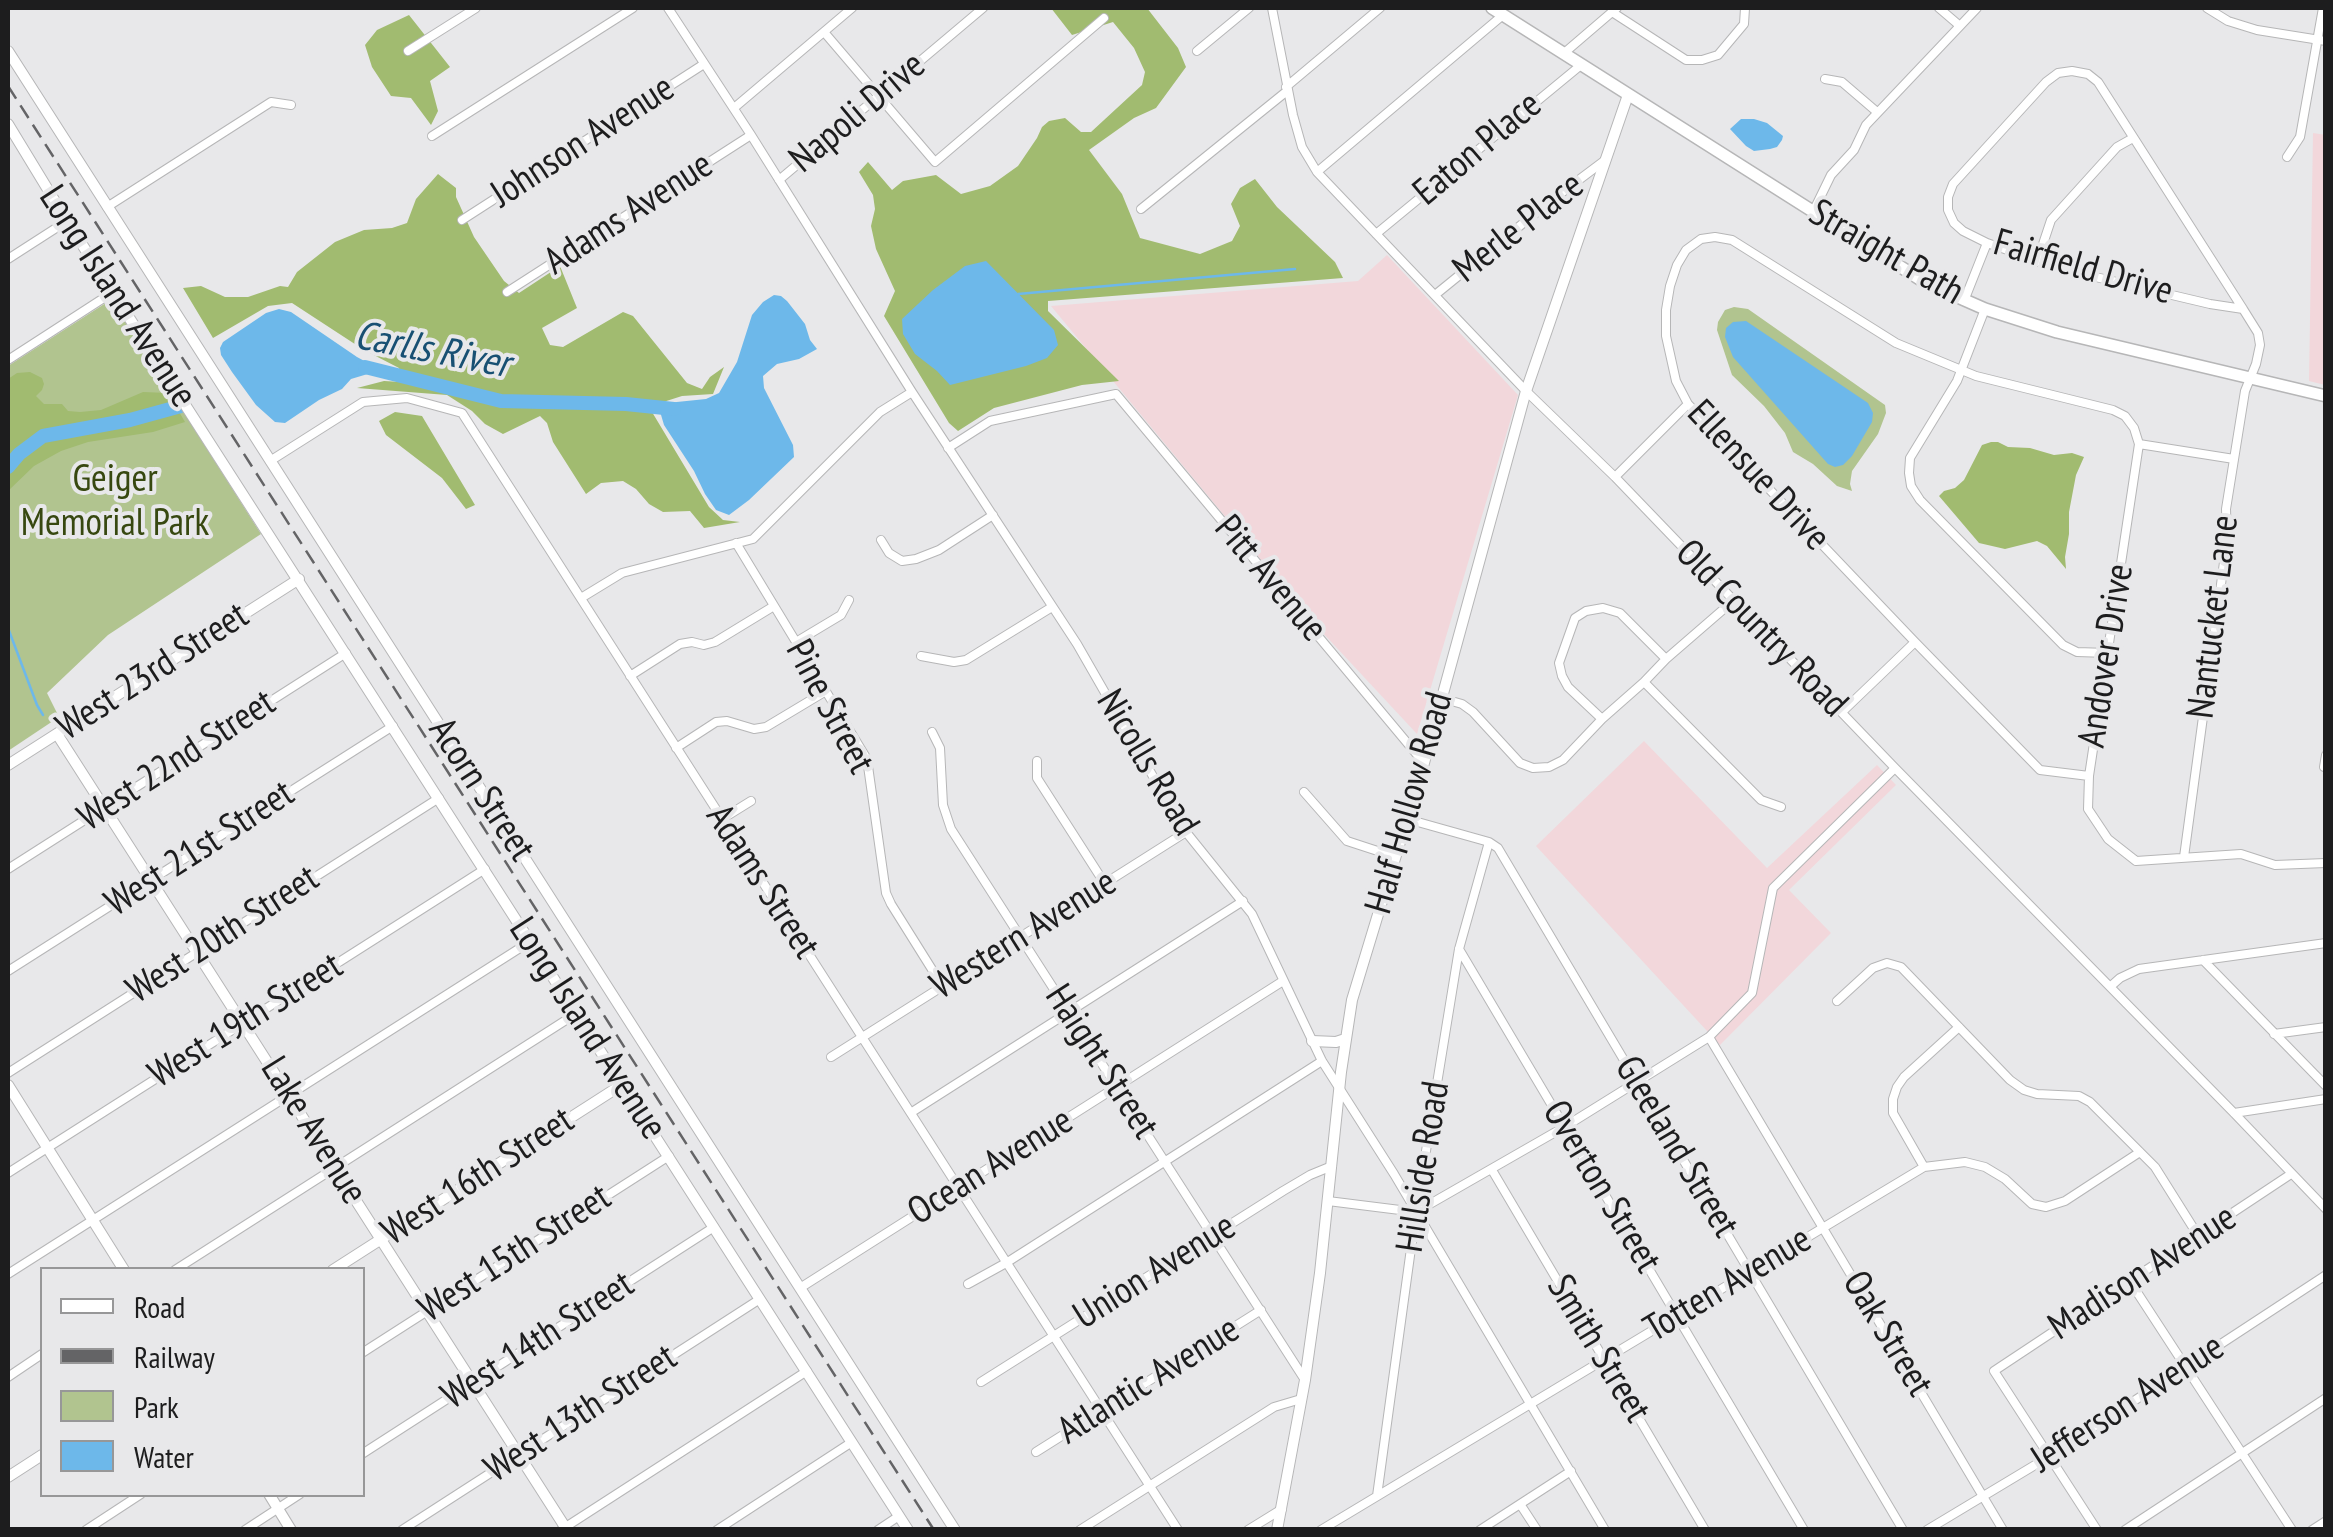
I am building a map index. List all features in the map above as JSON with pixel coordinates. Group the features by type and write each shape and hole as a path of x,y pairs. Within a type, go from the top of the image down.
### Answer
{"main road":[{"name":"Straight Path","path":"1497,11 1926,284 1985,310 2057,332 2326,396"}],"street":[{"path":"408,51 476,8"},
{"path":"432,136 632,8"},
{"name":"Nicolls Road","path":"668,8 1076,644 1186,832 1252,914 1322,1060 1366,1126 1604,1530"},
{"path":"734,108 852,8"},
{"name":"Napoli Drive","path":"779,180 983,8"},
{"path":"1196,52 1249,8"},
{"name":"Old Country Road","path":"1272,8 1286,89 1302,147 1317,172 2326,1209"},
{"path":"1141,209 1380,8"},
{"path":"1563,54 1615,10 1686,60 1702,60 1718,55 1730,42 1744,24 1746,8"},
{"path":"1939,8 1960,26"},
{"path":"1814,212 1831,174 1854,150 1866,125 1977,8"},
{"path":"2207,8 2228,21 2257,30 2322,40"},
{"path":"2287,157 2300,137 2322,40 2323,8"},
{"path":"1317,172 1497,11"},
{"path":"824,32 934,162 1104,18"},
{"name":"Acorn Street","path":"8,51 954,1530"},
{"name":"Johnson Avenue","path":"462,220 704,64"},
{"name":"Eaton Place","path":"1376,234 1580,65"},
{"name":"Fairfield Drive","path":"2243,309 2066,270 1987,243 1962,232 1954,223 1948,210 1953,184 2046,82 2058,73 2088,74 2098,82 2133,138 2243,309 2258,333 2260,345 2250,378"},
{"path":"1825,79 1842,82 1877,112"},
{"name":"Half Hollow Road","path":"1277,1530 1305,1380 1352,1000 1424,763 1526,390 1628,95"},
{"path":"107,207 271,102 291,105"},
{"name":"Long Island Avenue","path":"8,124 908,1530"},
{"name":"Adams Avenue","path":"508,292 751,135"},
{"path":"2037,262 2051,220 2117,147 2133,138"},
{"name":"Merle Place","path":"1435,295 1604,162"},
{"path":"8,258 67,221"},
{"name":"Ellensue Drive","path":"1960,371 1896,343 1732,240 1701,239 1686,250 1674,275 1666,310 1666,336 1676,382 1688,404 2040,770 2089,776"},
{"path":"1964,300 1987,243"},
{"path":"8,360 113,292"},
{"path":"1985,310 1957,381 1910,458 1911,486 1920,500 2063,646 2077,652 2108,653"},
{"path":"1960,371 2114,410 2126,416 2139,444 2234,459"},
{"name":"Nantucket Lane","path":"2184,857 2227,540 2226,509 2250,378"},
{"path":"581,598 622,572 753,539 880,412 912,392"},
{"name":"Pitt Avenue","path":"948,448 990,422 1116,394 1424,763"},
{"name":"Adams Street","path":"270,461 363,402 407,398 462,413 1178,1530"},
{"path":"1615,477 1688,404"},
{"name":"Andover Drive","path":"2139,444 2089,776 2088,809 2108,839 2136,861 2241,854 2274,865 2326,863"},
{"path":"880,540 889,553 902,561 916,559 939,550 992,515"},
{"name":"Pine Street","path":"736,544 867,759 886,893 943,987"},
{"name":"West 23rd Street","path":"8,765 299,579"},
{"path":"796,642 841,616 849,600"},
{"path":"1441,698 1462,704 1520,764 1549,767 1563,760 1666,658 1733,600"},
{"path":"630,676 680,644 715,642 774,606"},
{"path":"921,656 954,662 966,660 1052,608"},
{"path":"1602,719 1568,687 1562,676 1560,664 1575,618 1603,608 1620,613 1666,658"},
{"path":"1842,712 1914,642"},
{"name":"West 22nd Street","path":"8,869 346,653"},
{"path":"1644,682 1761,800 1781,807"},
{"path":"676,748 716,722 754,729 766,727 826,691"},
{"name":"West 21st Street","path":"8,971 393,726"},
{"name":"Haight Street","path":"932,732 940,748 946,816 951,830 1305,1380"},
{"name":"Lake Avenue","path":"57,734 564,1529"},
{"path":"2324,766 2326,755"},
{"path":"1037,761 1038,778 1105,884"},
{"path":"1328,1200 1416,1212 1566,1126 1709,1037 1752,993 1773,888 1895,768"},
{"path":"1304,792 1347,842 1396,858"},
{"name":"West 20th Street","path":"8,1073 439,798"},
{"path":"722,819 751,801"},
{"path":"1406,820 1489,842"},
{"name":"Western Avenue","path":"831,1057 1186,832"},
{"name":"Hillside Road","path":"1377,1496 1416,1212 1459,949 1489,842"},
{"name":"Gleeland Street","path":"1489,842 1498,848 1904,1530"},
{"name":"West 19th Street","path":"8,1174 485,869"},
{"path":"912,1112 1243,901"},
{"path":"8,1274 531,941"},
{"path":"2110,986 2139,970 2326,943"},
{"name":"Overton Street","path":"1459,949 1804,1530"},
{"path":"2203,960 2326,1086"},
{"path":"1836,1002 1873,968 1887,963 1901,967 2010,1080 2037,1094 2079,1096 2090,1102 2155,1167 2200,1237"},
{"name":"Ocean Avenue","path":"800,1288 1283,980"},
{"path":"180,1267 577,1012"},
{"path":"1924,1167 1893,1113 1893,1099 1904,1077 1959,1027"},
{"path":"2274,1034 2326,1028"},
{"name":"Oak Street","path":"1709,1037 2003,1530"},
{"path":"1312,1041 1345,1039"},
{"path":"968,1284 1322,1060"},
{"name":"West 16th Street","path":"338,1267 623,1084"},
{"path":"8,1085 122,1267"},
{"path":"2234,1113 2326,1099"},
{"name":"Totten Avenue","path":"1322,1530 1924,1167 1964,1162 1985,1166 2006,1179 2032,1204 2046,1207 2064,1202 2140,1152"},
{"name":"West 15th Street","path":"365,1352 669,1156"},
{"name":"Union Avenue","path":"980,1382 1310,1175 1332,1166"},
{"name":"Smith Street","path":"1492,1170 1705,1530"},
{"name":"Madison Avenue","path":"2050,1456 1994,1371 2292,1174"},
{"name":"West 14th Street","path":"365,1452 714,1227"},
{"name":"Jefferson Avenue","path":"1927,1530 2050,1456 2326,1275"},
{"path":"2131,1282 2292,1530"},
{"name":"West 13th Street","path":"402,1530 760,1299"},
{"name":"Atlantic Avenue","path":"1036,1452 1261,1310"},
{"path":"8,1377 40,1355"},
{"path":"564,1529 807,1372"},
{"path":"2125,1530 2326,1398"},
{"path":"1080,1530 1274,1407 1301,1399"},
{"path":"716,1530 852,1442"},
{"path":"8,1477 40,1456"},
{"path":"2050,1456 2097,1530"},
{"path":"1480,1530 1571,1471"},
{"path":"86,1530 136,1497"},
{"path":"271,1497 291,1530"},
{"path":"245,1530 295,1497"},
{"path":"1520,1504 1536,1530"},
{"path":"1248,1530 1282,1509"},
{"path":"878,1530 899,1516"},
{"path":"2312,1530 2326,1521"}],"shaded area":[{"path":"2313,133 2326,135 2325,385 2309,381"},
{"path":"1387,255 1518,395 1417,734 1309,618 1051,306 1358,281"},
{"path":"1644,741 1767,868 1877,765 1896,785 1789,890 1831,933 1720,1045 1536,846"}],"green space":[{"path":"1051,8 1147,8 1178,48 1186,67 1156,108 1134,118 1089,150 1122,194 1140,238 1200,254 1232,241 1240,226 1231,204 1240,188 1255,179 1277,207 1335,262 1343,278 1048,301 1048,311 1119,381 1082,385 994,408 958,431 949,423 884,316 895,291 876,249 871,226 873,195 859,172 868,162 892,190 903,181 936,175 961,194 990,186 1018,166 1049,121 1065,118 1081,132 1091,132 1142,85 1145,72 1134,48 1113,22 1072,35"},
{"path":"409,15 450,67 430,81 438,111 431,125 411,98 391,96 372,67 365,45 377,30"},
{"path":"438,174 456,188 456,197 474,237 504,281 519,293 560,266 577,308 542,328 550,345 563,347 623,312 633,316 687,383 702,389 724,367 713,394 650,404 709,507 723,520 740,522 704,528 690,511 663,512 623,481 601,483 586,494 540,416 503,434 447,395 357,388 384,381 401,382 399,368 292,303 268,306 213,338 183,288 201,286 225,297 248,297 288,287 297,272 335,242 364,230 407,223 416,199"},
{"name":"Geiger Memorial Park","path":"112,299 261,534 108,635 47,693 59,717 8,751 8,366"},
{"path":"1748,309 1885,405 1878,434 1852,471 1852,491 1837,486 1793,452 1785,433 1764,406 1732,375 1717,330 1725,310"},
{"path":"30,372 42,378 42,390 36,396 44,404 62,404 68,411 80,412 101,410 143,392 168,393 185,422 61,451 34,466 8,491 8,379"},
{"path":"395,412 422,416 475,505 466,509 442,478 386,435 379,421"},
{"path":"1991,442 2084,457 2069,512 2066,569 2047,546 2037,541 2005,549 1979,543 1939,496 1964,480 1982,445"}],"water":[{"path":"1741,119 1767,123 1783,136 1782,140 1777,147 1754,151 1730,129"},
{"path":"986,261 1054,330 1058,345 1047,358 1026,366 950,385 915,354 903,334 902,319 965,266"},
{"path":"774,295 787,301 805,324 817,349 799,359 777,364 763,376 764,388 793,445 794,457 729,515 716,510 705,494 664,425 659,408 719,393 737,362 752,315"},
{"path":"279,309 291,312 381,370 351,379 342,389 285,423 275,422 256,405 220,348 266,313"},
{"path":"1746,321 1868,403 1872,422 1843,465 1828,464 1733,357 1725,337 1726,328 1733,322"}],"waterway":[{"name":"Carlls River","path":"1018,294 1295,269"},
{"name":"Carlls River","path":"365,367 501,401 674,409"},
{"name":"Carlls River","path":"8,467 43,436 181,406"},
{"path":"8,628 43,715"}],"railway":[{"path":"8,86 934,1530"}]}
